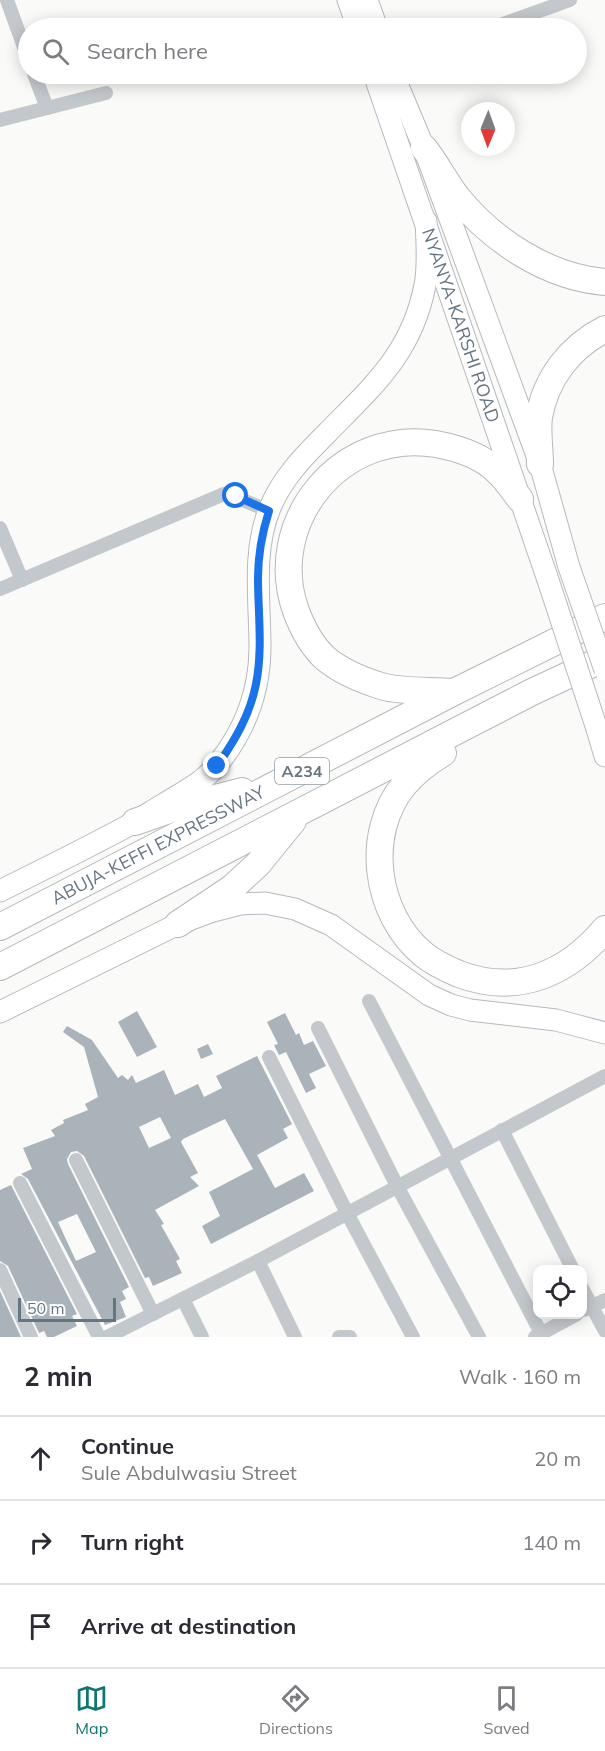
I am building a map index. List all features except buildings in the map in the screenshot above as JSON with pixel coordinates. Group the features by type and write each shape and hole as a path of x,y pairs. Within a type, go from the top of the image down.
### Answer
{"highway":[{"path":"424,148 457,197 481,223 503,242 546,265 570,274 605,282"},
{"path":"540,464 539,418 550,382 580,345 605,330"},
{"path":"454,692 383,687 343,671 324,657 305,629 291,597 288,574 294,533 303,513 325,478 345,463 369,450 392,443 421,442 454,448 477,456 497,470 520,499"},
{"name":"ABUJA-KEFFI EXPRESSWAY","path":"0,927 605,616"},
{"name":"ABUJA-KEFFI EXPRESSWAY","path":"0,967 532,692 605,658"},
{"path":"532,692 493,723 430,761 403,786 387,814 380,848 381,882 387,902 396,920 423,954 444,967 486,982 510,983 531,980 553,972 586,951 605,929"},
{"path":"135,822 211,798 275,785"},
{"path":"178,924 232,888 258,864 300,812"}],"main road":[{"path":"348,0 354,18"},
{"path":"367,0 373,18"},
{"name":"NYANYA-KARSHI ROAD","path":"378,84 547,577 605,756"},
{"name":"NYANYA-KARSHI ROAD","path":"397,84 424,148 540,464 569,567 605,670"},
{"name":"ABUJA-KEFFI EXPRESSWAY","path":"0,891 135,822 192,788 217,766 236,738 248,714 258,672 260,650 258,576 261,537 269,511 282,484 301,459 363,399 385,374 400,351 421,303 426,284 426,221"},
{"path":"0,1012 178,924 240,904 265,903 295,909 331,925 429,995 452,1005 470,1010 556,1020 605,1033"}],"street":[{"path":"7,0 18,30"},
{"path":"520,18 570,0"},
{"path":"38,84 47,108"},
{"path":"0,120 106,93"},
{"path":"0,589 224,494 236,496 269,511"},
{"path":"0,528 22,580"},
{"path":"369,1001 540,1336 569,1319"},
{"path":"318,1028 397,1186 479,1337"},
{"path":"269,1057 347,1213 413,1337"},
{"path":"107,1337 258,1261 605,1076"},
{"path":"502,1130 571,1265"},
{"path":"76,1160 153,1314"},
{"path":"20,1183 99,1337"},
{"path":"258,1261 295,1337"},
{"path":"0,1270 31,1337"},
{"path":"183,1299 202,1337"},
{"path":"605,1300 587,1309 605,1331"},
{"path":"339,1337 350,1337"}],"route":[{"path":"217,766 236,738 248,714 256,684 260,650 258,576 261,537 269,511 236,496"}]}
